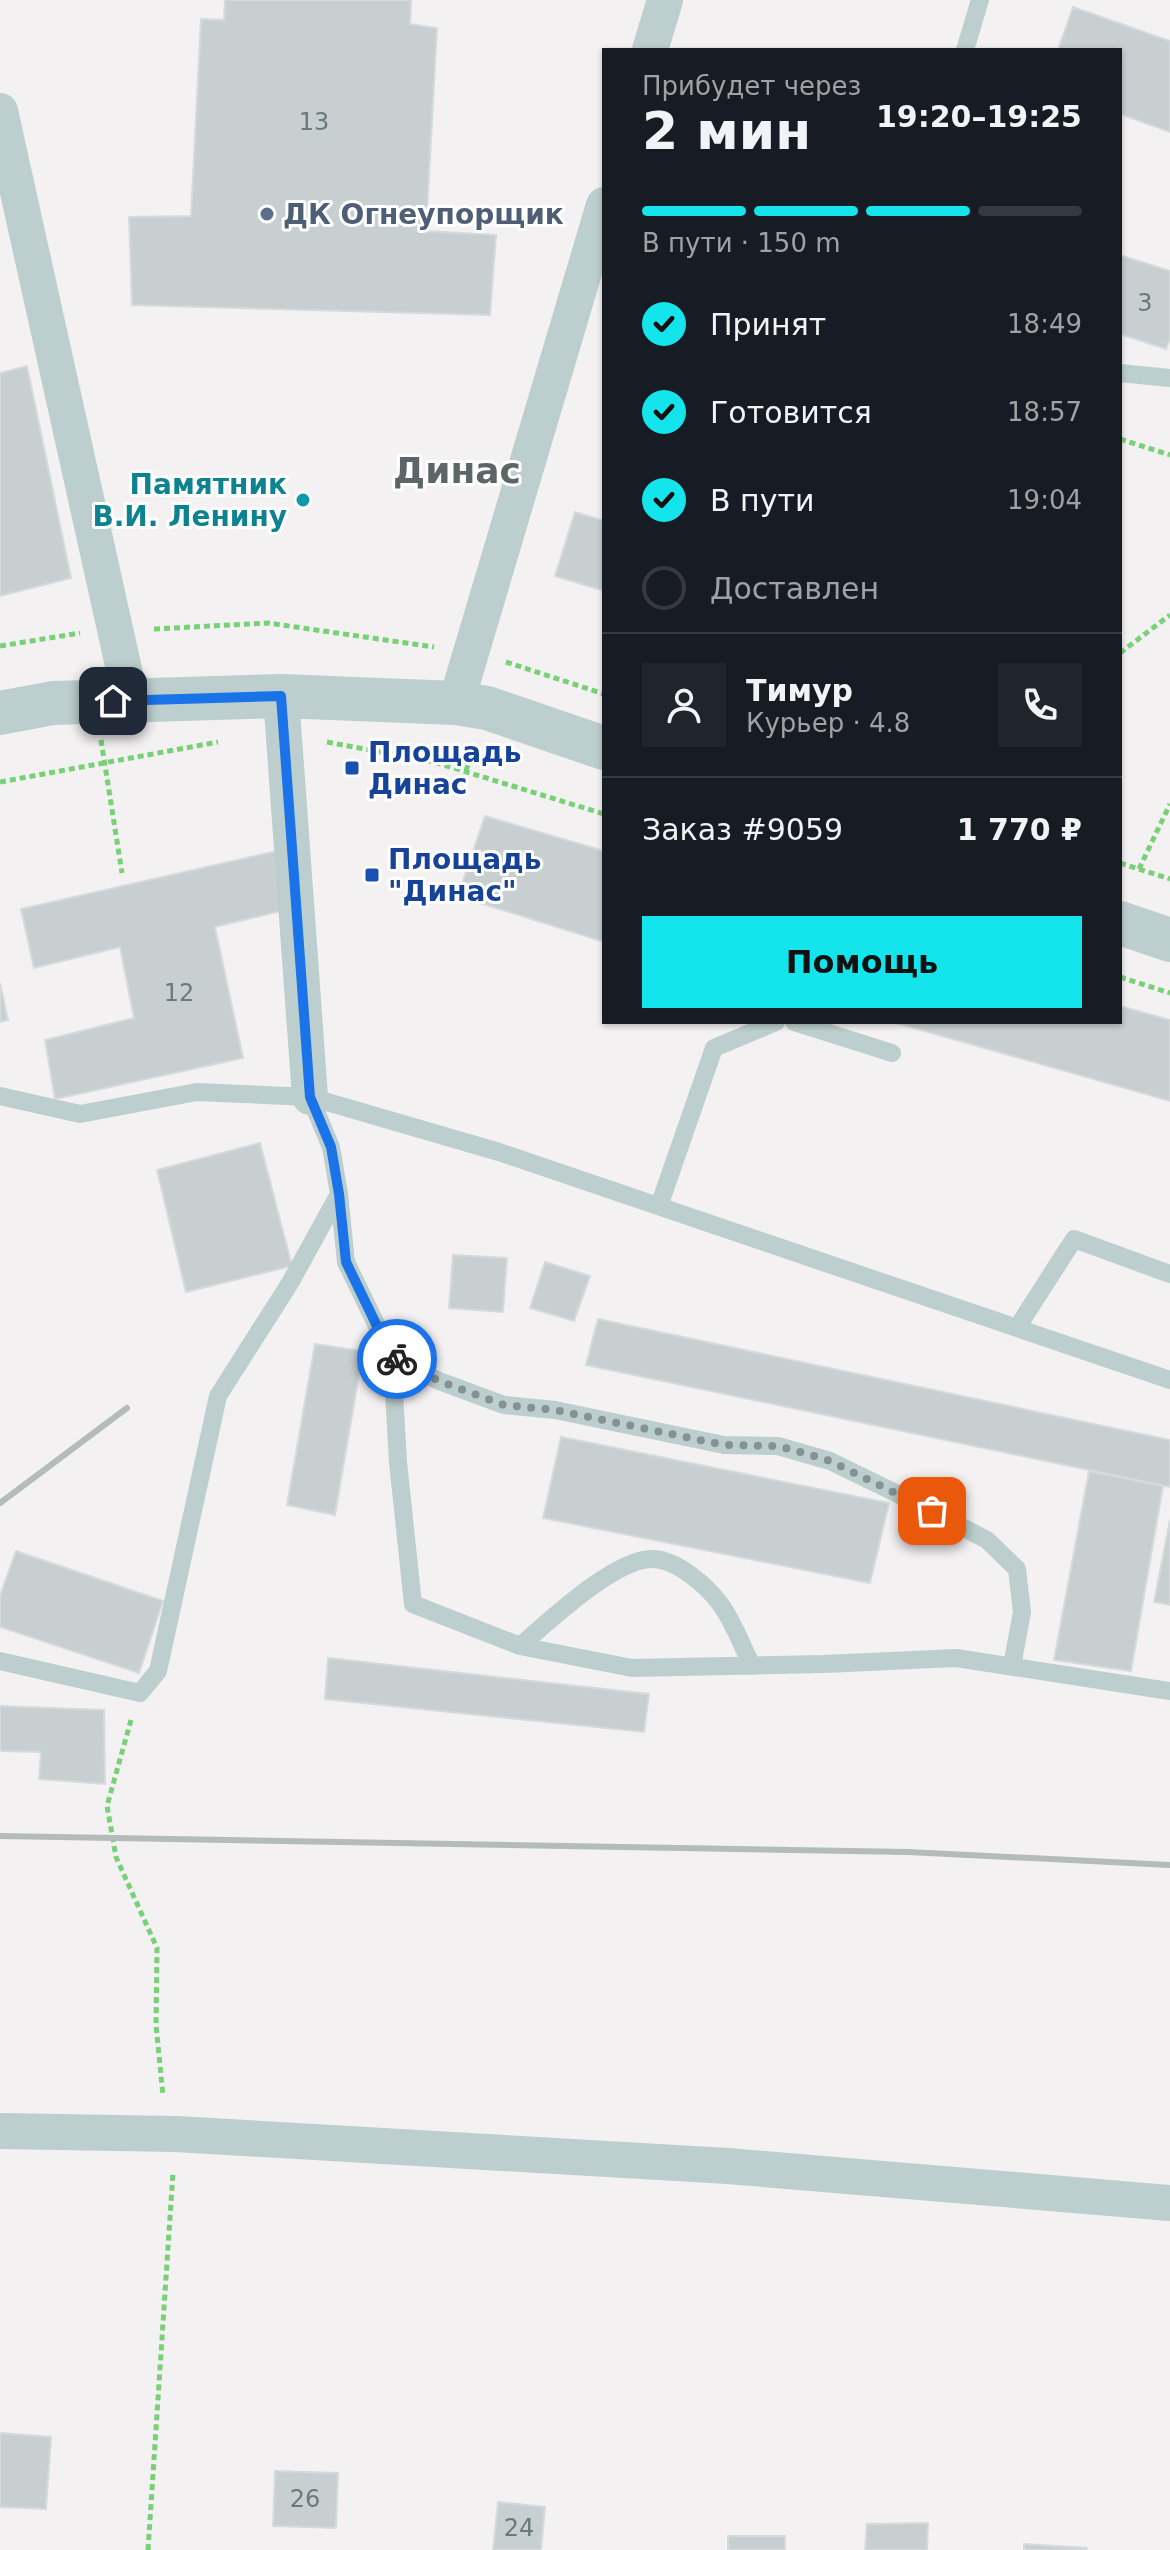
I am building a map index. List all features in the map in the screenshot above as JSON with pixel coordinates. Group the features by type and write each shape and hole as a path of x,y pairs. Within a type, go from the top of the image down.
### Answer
{"street":[{"path":"651,48 665,0"},
{"path":"0,111 115,632 113,702"},
{"path":"456,703 602,212"},
{"path":"0,713 53,703 113,702 282,715 456,703 487,708 602,747"},
{"path":"282,715 310,1097"},
{"path":"1122,924 1170,940"},
{"path":"0,2131 176,2134 728,2166 1170,2203"}],"lane":[{"path":"966,48 980,0"},
{"path":"1122,373 1170,378"},
{"path":"659,1206 714,1048 771,1024"},
{"path":"800,1024 892,1053"},
{"path":"0,1096 80,1114 197,1092 310,1097 499,1152 1170,1380"},
{"path":"310,1097 331,1147 346,1262 392,1357 398,1462 413,1604 520,1646 632,1668 956,1658 1170,1691"},
{"path":"0,1661 140,1693 158,1671 218,1396 290,1283 339,1194"},
{"path":"1017,1328 1074,1239 1170,1274"},
{"path":"392,1357 439,1381 504,1405 555,1410 724,1445 778,1446 830,1461 891,1491 987,1540 1017,1569 1022,1612 1012,1666"},
{"path":"520,1646 573,1600 622,1568 652,1559 686,1570 721,1605 752,1666"}],"path":[{"path":"1122,440 1170,455"},
{"path":"1122,651 1170,615"},
{"path":"0,646 41,638 268,623 471,652 602,693"},
{"path":"113,702 105,763 122,873"},
{"path":"0,782 245,737 282,715 602,813"},
{"path":"1139,869 1170,804"},
{"path":"1122,864 1170,879"},
{"path":"1122,978 1170,993"},
{"path":"140,1693 107,1806 116,1857 157,1948 156,2025 163,2102 176,2134 148,2550"}],"building":[{"path":"225,0 411,0 410,24 437,28 426,231 496,235 490,315 132,305 129,217 191,216 201,19 224,20"},
{"path":"1073,7 1170,41 1170,132 1122,115 1122,48 1059,48"},
{"path":"1122,256 1170,271 1170,338 1166,349 1122,335"},
{"path":"27,366 71,578 0,596 0,373"},
{"path":"575,512 602,520 602,590 555,576"},
{"path":"485,816 602,850 602,941 458,896"},
{"path":"277,851 285,910 215,927 243,1058 55,1099 45,1040 134,1018 120,947 34,968 21,909"},
{"path":"0,983 8,1020 0,1022"},
{"path":"1122,1007 1170,1020 1170,1101 900,1024 1122,1024"},
{"path":"260,1143 292,1266 186,1292 157,1170"},
{"path":"453,1255 507,1258 503,1312 449,1308"},
{"path":"545,1262 590,1276 574,1321 530,1308"},
{"path":"598,1319 1170,1440 1170,1487 586,1365"},
{"path":"315,1344 363,1351 335,1515 287,1505"},
{"path":"561,1437 889,1503 870,1583 543,1518"},
{"path":"1089,1471 1163,1486 1131,1671 1054,1660"},
{"path":"1170,1520 1170,1605 1154,1602"},
{"path":"16,1551 163,1601 139,1673 0,1627 0,1596"},
{"path":"328,1658 649,1694 644,1732 325,1699"},
{"path":"0,1706 104,1710 105,1784 39,1779 41,1752 0,1751"},
{"path":"0,2433 51,2437 46,2509 0,2507"},
{"path":"275,2471 338,2473 336,2528 273,2526"},
{"path":"498,2502 545,2507 541,2550 493,2550"},
{"path":"928,2523 927,2550 865,2550 867,2524"},
{"path":"728,2536 785,2536 785,2550 728,2550"},
{"path":"1024,2544 1087,2548 1024,2550"}],"railway":[{"path":"0,1503 127,1408"},
{"path":"0,1836 908,1852 1170,1865"}],"way so far":[{"path":"397,1359 439,1381 504,1405 555,1410 724,1445 778,1446 804,1453 830,1461 932,1511"}],"place":[{"name":"ДК Огнеупорщик","path":"267,214"},
{"name":"Памятник В.И. Ленину","path":"303,500"},
{"name":"Площадь Динас","path":"352,768"},
{"name":"Площадь \"Динас\"","path":"372,875"}],"district":[{"name":"Динас","path":"457,470"}],"route":[{"path":"113,701 281,696 310,1097 331,1147 346,1262 392,1357 397,1359"}]}
